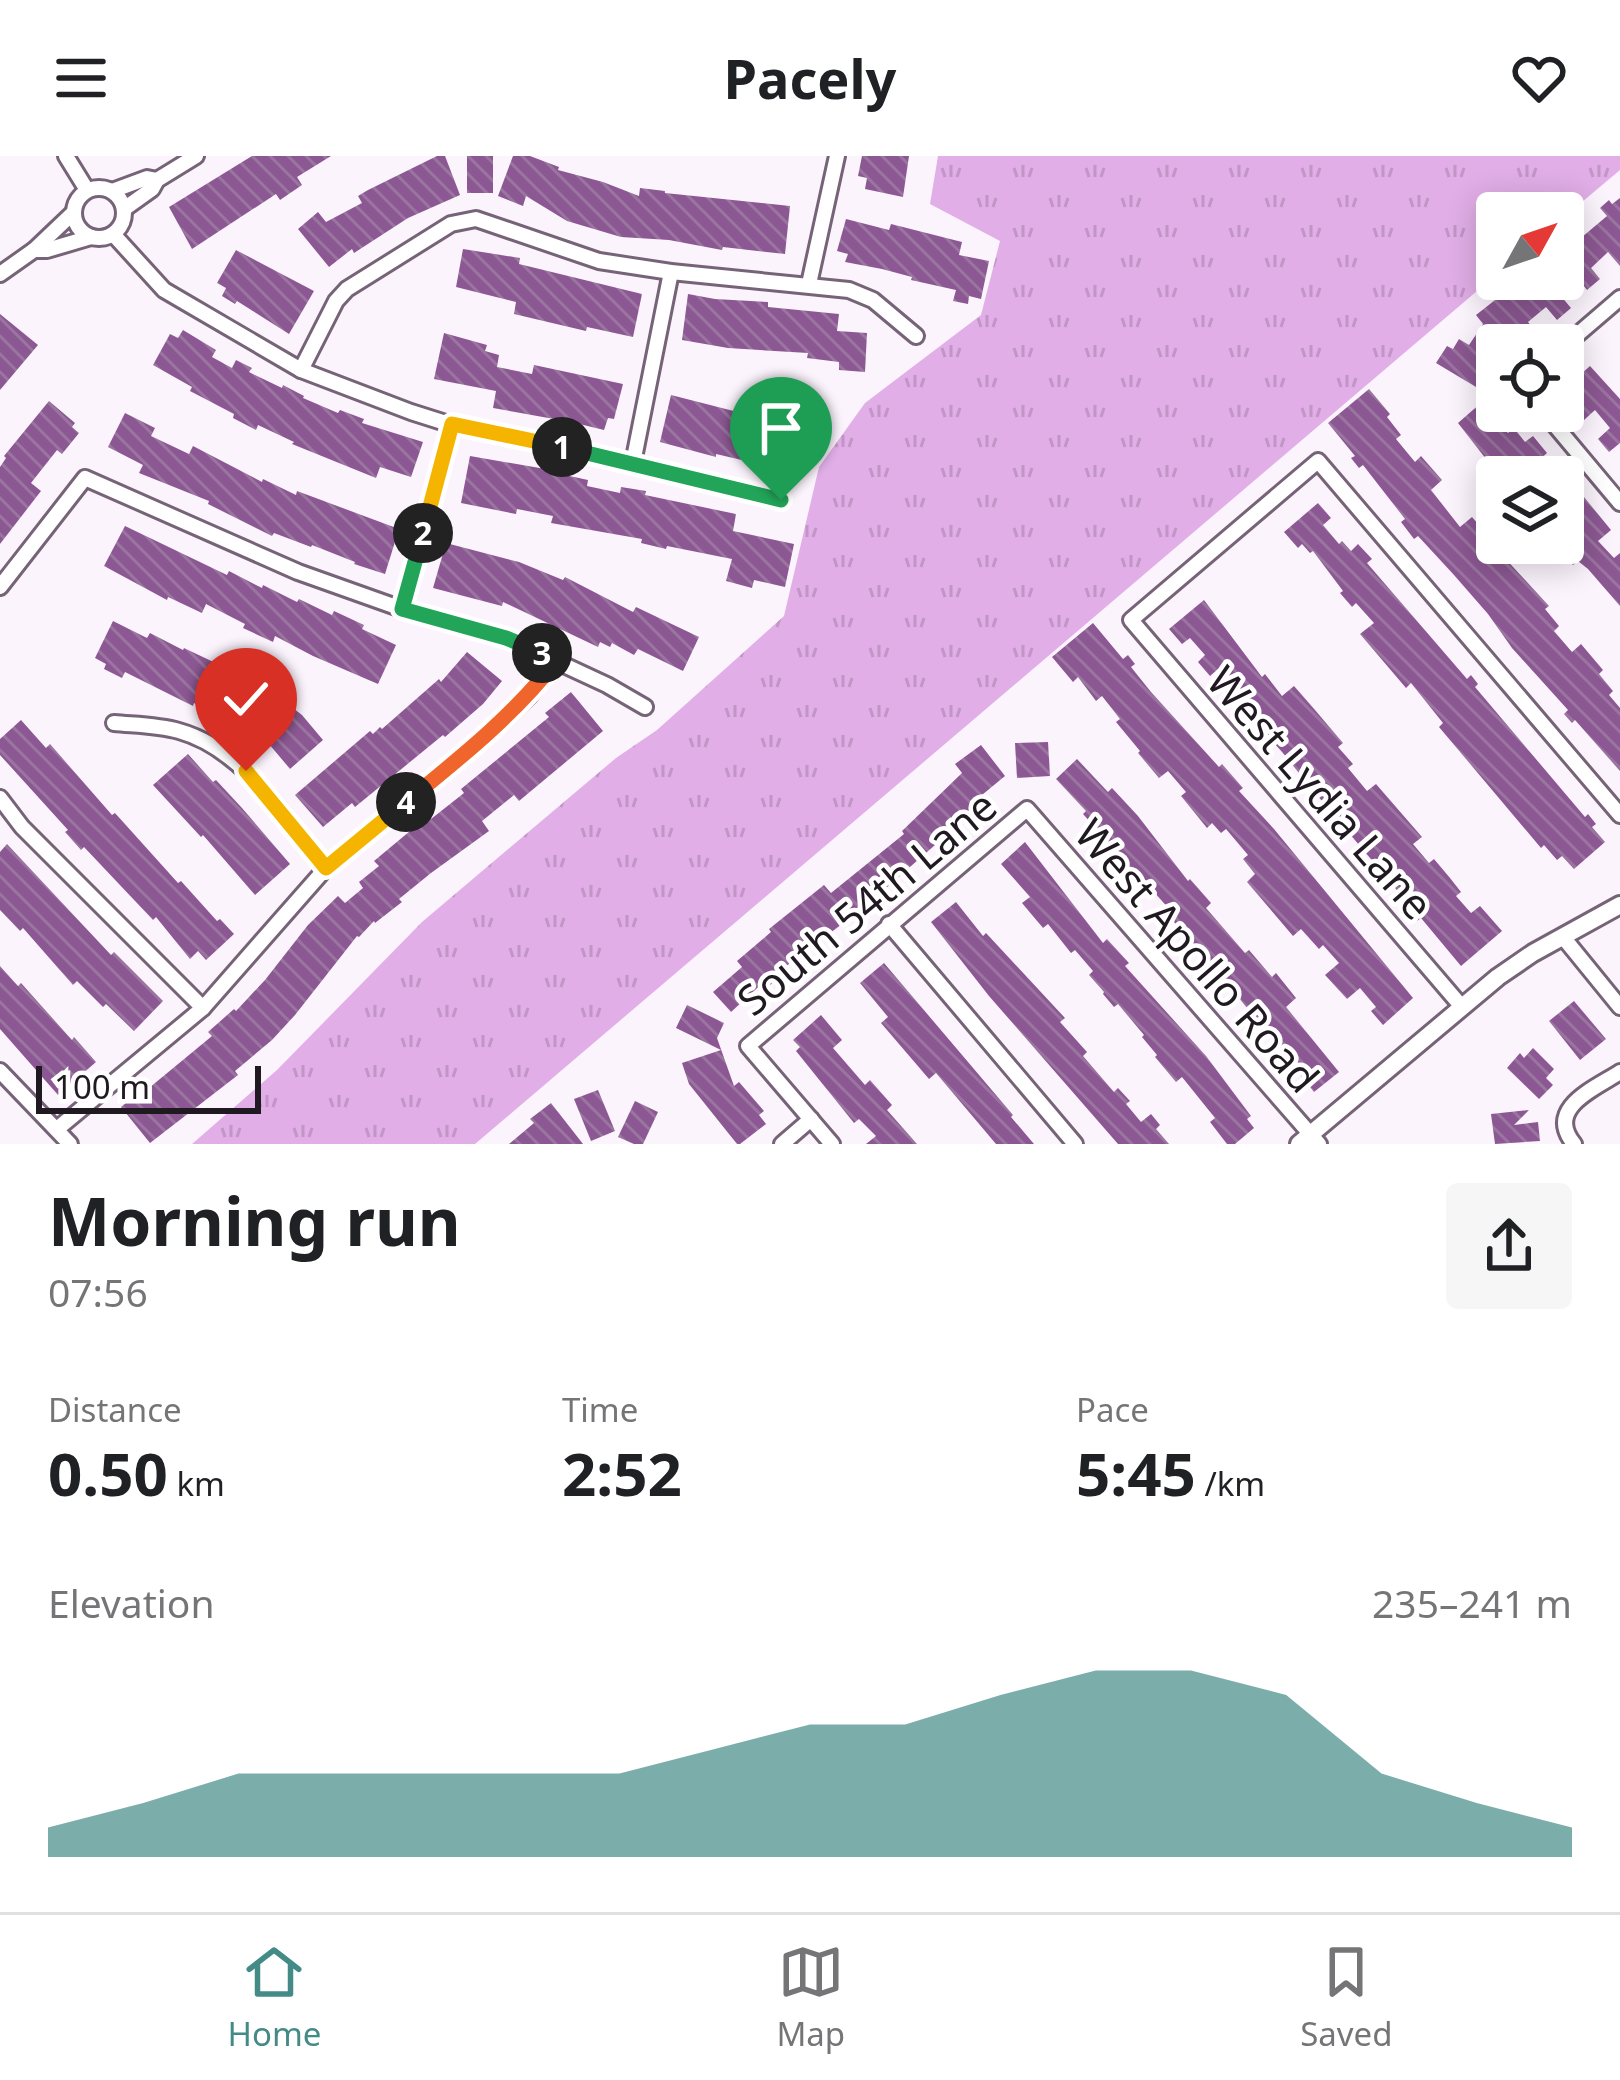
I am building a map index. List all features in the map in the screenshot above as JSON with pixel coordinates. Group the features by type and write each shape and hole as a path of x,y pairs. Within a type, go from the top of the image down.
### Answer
{"street":[{"path":"66,156 87,190"},
{"path":"124,209 157,180 196,156"},
{"path":"808,284 837,156"},
{"path":"0,274 74,212 87,190 112,191 147,178 157,180"},
{"path":"34,250 113,234 122,223 124,209 112,191"},
{"path":"74,212 78,227 92,237"},
{"path":"301,370 336,301 347,289 451,224 476,219 599,261 849,290 873,300 916,336"},
{"path":"113,234 164,290 301,370 452,424 781,500"},
{"path":"633,463 671,272"},
{"path":"1584,329 1620,298"},
{"path":"402,609 452,424"},
{"path":"1561,432 1620,503"},
{"name":"West Lydia Lane","path":"1462,1007 1131,620 1318,461 1620,815"},
{"path":"1,583 85,478 298,572 402,609 506,638 646,707"},
{"path":"57,1130 202,1008 326,868 499,725 557,660"},
{"path":"114,723 173,729 217,748 246,771 326,868"},
{"path":"0,798 202,1008"},
{"name":"South 54th Lane","path":"811,1119 748,1046 1028,808"},
{"name":"West Apollo Road","path":"1028,808 1310,1141"},
{"path":"1310,1141 1517,963 1620,905"},
{"path":"889,924 1075,1144"},
{"path":"1563,937 1620,1007"},
{"path":"0,1071 70,1144"},
{"path":"1574,1144 1564,1127 1570,1107 1620,1072"},
{"path":"782,1144 811,1119 832,1144"}],"green space":[{"path":"938,156 1620,156 1620,170 1584,200 1584,192 1476,192 1476,292 475,1144 192,1144 277,1070 422,922 616,758 657,730 784,616 819,467 865,403 981,315 1000,241 930,204"}],"building":[{"path":"252,156 331,156 297,177 302,185 280,200 276,194 192,249 169,207"},
{"path":"445,156 460,195 408,218 329,267 298,229 318,212 326,222 362,203 358,196 368,190"},
{"path":"467,156 493,156 493,193 467,193"},
{"path":"513,156 530,156 639,196 640,188 790,206 785,254 621,237 567,221 526,196 523,206 498,196"},
{"path":"862,156 909,156 903,197 865,189 867,178 858,176"},
{"path":"1620,198 1620,266 1608,252 1591,268 1600,279 1587,290 1584,235 1607,216 1600,208 1609,200 1612,204"},
{"path":"846,219 889,230 891,224 962,242 959,255 989,261 981,299 969,296 968,304 953,301 956,290 845,262 848,254 837,251"},
{"path":"463,249 520,258 519,264 642,294 633,337 514,314 516,302 456,287"},
{"path":"236,250 314,291 289,334 222,296 226,288 217,283"},
{"path":"688,294 839,314 837,331 867,333 865,372 839,370 839,362 807,358 808,353 682,340"},
{"path":"1495,300 1564,300 1571,308 1557,320 1546,307 1530,324 1483,324 1476,315"},
{"path":"0,314 38,345 0,390"},
{"path":"183,330 216,350 212,357 232,368 236,360 252,368 249,372 303,398 423,442 411,477 380,467 376,478 258,425 256,430 190,391 192,387 153,365 170,334 178,338"},
{"path":"444,333 487,345 485,351 499,355 497,367 532,374 534,365 623,384 614,419 608,418 604,430 567,421 566,426 552,423 554,419 493,408 496,391 434,379"},
{"path":"1476,334 1476,387 1436,363 1447,346 1453,349 1459,339 1469,345"},
{"path":"1590,366 1620,399 1620,443 1609,452 1598,439 1610,428 1595,410 1584,420 1584,371"},
{"path":"1369,389 1390,414 1387,417 1401,435 1396,439 1415,462 1421,456 1442,480 1431,490 1460,527 1472,517 1476,522 1476,564 1510,564 1549,606 1545,609 1559,626 1554,631 1572,652 1581,644 1603,670 1599,674 1620,708 1620,771 1575,720 1572,723 1564,714 1568,710 1454,575 1418,536 1414,539 1401,522 1405,519 1363,465 1359,468 1328,423"},
{"path":"671,395 761,418 766,397 821,409 813,444 806,442 803,454 752,438 746,461 660,442"},
{"path":"49,401 75,423 72,427 79,433 62,454 57,450 31,483 41,491 0,544 0,467"},
{"path":"1476,407 1476,432 1517,432 1525,442 1533,436 1547,453 1484,456 1458,423"},
{"path":"125,413 155,428 151,436 189,454 193,446 262,482 399,529 385,574 312,545 272,536 209,501 139,473 143,465 108,447"},
{"path":"470,456 557,471 588,480 587,486 620,493 621,487 646,491 645,495 736,514 733,531 794,544 785,587 754,580 752,588 726,581 732,559 551,523 553,516 461,503"},
{"path":"1584,497 1611,530 1598,541 1614,558 1620,553 1620,606 1582,564"},
{"path":"1318,503 1331,518 1323,525 1339,544 1342,541 1351,551 1358,544 1372,559 1367,563 1467,679 1471,675 1478,684 1475,687 1585,817 1588,814 1596,824 1592,827 1605,842 1574,869 1562,856 1557,860 1544,845 1541,848 1439,727 1443,723 1411,683 1406,688 1360,634 1374,623 1340,593 1343,591 1313,551 1302,544 1298,548 1284,532"},
{"path":"125,526 227,575 229,571 364,625 362,629 396,645 378,684 275,636 273,642 206,604 202,613 167,600 104,566"},
{"path":"446,543 565,577 633,612 636,607 699,637 683,671 638,649 634,655 612,643 610,647 600,642 598,647 503,602 502,606 433,588"},
{"path":"1204,600 1262,677 1265,674 1282,696 1294,686 1315,710 1343,743 1338,747 1353,764 1348,768 1367,791 1376,784 1422,837 1413,844 1450,878 1461,892 1456,896 1471,913 1480,906 1502,931 1461,966 1421,918 1417,921 1398,898 1401,895 1316,794 1312,797 1304,786 1307,783 1282,752 1249,715 1245,718 1233,703 1240,697 1218,669 1210,676 1198,662 1205,655 1190,638 1182,644 1169,629"},
{"path":"113,621 147,638 150,633 264,686 302,715 323,740 290,769 264,738 259,745 218,712 193,706 125,672 122,678 104,669 106,664 95,658"},
{"path":"1093,623 1123,659 1128,655 1135,664 1131,667 1151,692 1243,788 1239,791 1413,998 1383,1025 1360,988 1347,999 1325,975 1339,963 1323,945 1319,949 1301,929 1293,936 1247,882 1255,874 1243,859 1248,855 1226,829 1221,833 1212,823 1207,828 1168,771 1159,778 1138,753 1102,696 1096,701 1078,677 1073,682 1052,657"},
{"path":"467,652 502,681 445,737 323,827 295,795 370,731 382,729 439,679 441,682"},
{"path":"571,692 603,731 519,801 514,795 482,821 489,831 357,936 295,1015 235,1071 238,1075 150,1143 121,1107 212,1036 208,1032 265,980 308,925 338,896 345,903 363,888 359,882 379,866 374,861 464,793 461,789 549,717 545,713"},
{"path":"21,720 46,748 50,744 178,883 234,934 206,960 198,951 190,959 156,917 153,920 84,847 81,850 0,755 0,739"},
{"path":"1048,742 1050,776 1017,778 1015,743"},
{"path":"981,745 1005,776 971,804 976,809 861,910 858,907 770,985 766,980 731,1012 713,992 742,967 737,961 824,885 831,893 904,834 962,773 955,764"},
{"path":"188,754 290,864 255,895 153,785"},
{"path":"1077,759 1138,816 1211,903 1206,908 1245,953 1249,950 1272,977 1276,973 1296,998 1286,1007 1339,1072 1314,1092 1187,941 1166,913 1170,910 1154,892 1149,896 1056,779"},
{"path":"1025,842 1103,943 1107,939 1129,963 1125,966 1206,1056 1251,1116 1247,1119 1254,1128 1235,1144 1227,1144 1210,1122 1215,1118 1182,1077 1176,1082 1144,1035 1103,994 1089,975 1093,971 1075,950 1071,953 1048,924 1043,928 1022,903 1030,897 1001,864"},
{"path":"7,844 111,955 114,952 163,1001 134,1031 77,981 73,985 23,928 20,931 0,910 0,852"},
{"path":"956,902 983,936 986,933 1065,1018 1060,1022 1114,1092 1118,1088 1130,1101 1126,1104 1141,1122 1151,1114 1169,1144 1118,1144 931,922"},
{"path":"884,963 1034,1144 996,1144 936,1073 929,1079 881,1023 888,1017 860,983"},
{"path":"0,966 96,1062 58,1095 0,1029"},
{"path":"1574,1001 1606,1039 1580,1060 1549,1021"},
{"path":"687,1005 724,1023 717,1038 734,1086 739,1082 764,1111 759,1115 766,1124 740,1144 689,1084 682,1063 721,1050 676,1028"},
{"path":"821,1015 842,1040 833,1048 865,1085 870,1080 892,1105 887,1110 917,1144 866,1144 876,1136 859,1119 854,1123 796,1051 800,1047 793,1040"},
{"path":"1533,1048 1554,1069 1546,1078 1553,1085 1539,1099 1507,1068 1520,1053 1524,1058"},
{"path":"598,1090 615,1131 591,1141 574,1099"},
{"path":"635,1101 658,1112 643,1144 618,1137"},
{"path":"551,1103 583,1144 509,1144 534,1123 530,1119"},
{"path":"1529,1110 1514,1125 1538,1122 1540,1141 1495,1144 1491,1114"}],"route":[{"path":"246,771 326,868 499,725 557,660 506,638 402,609 452,424 781,500"}]}
